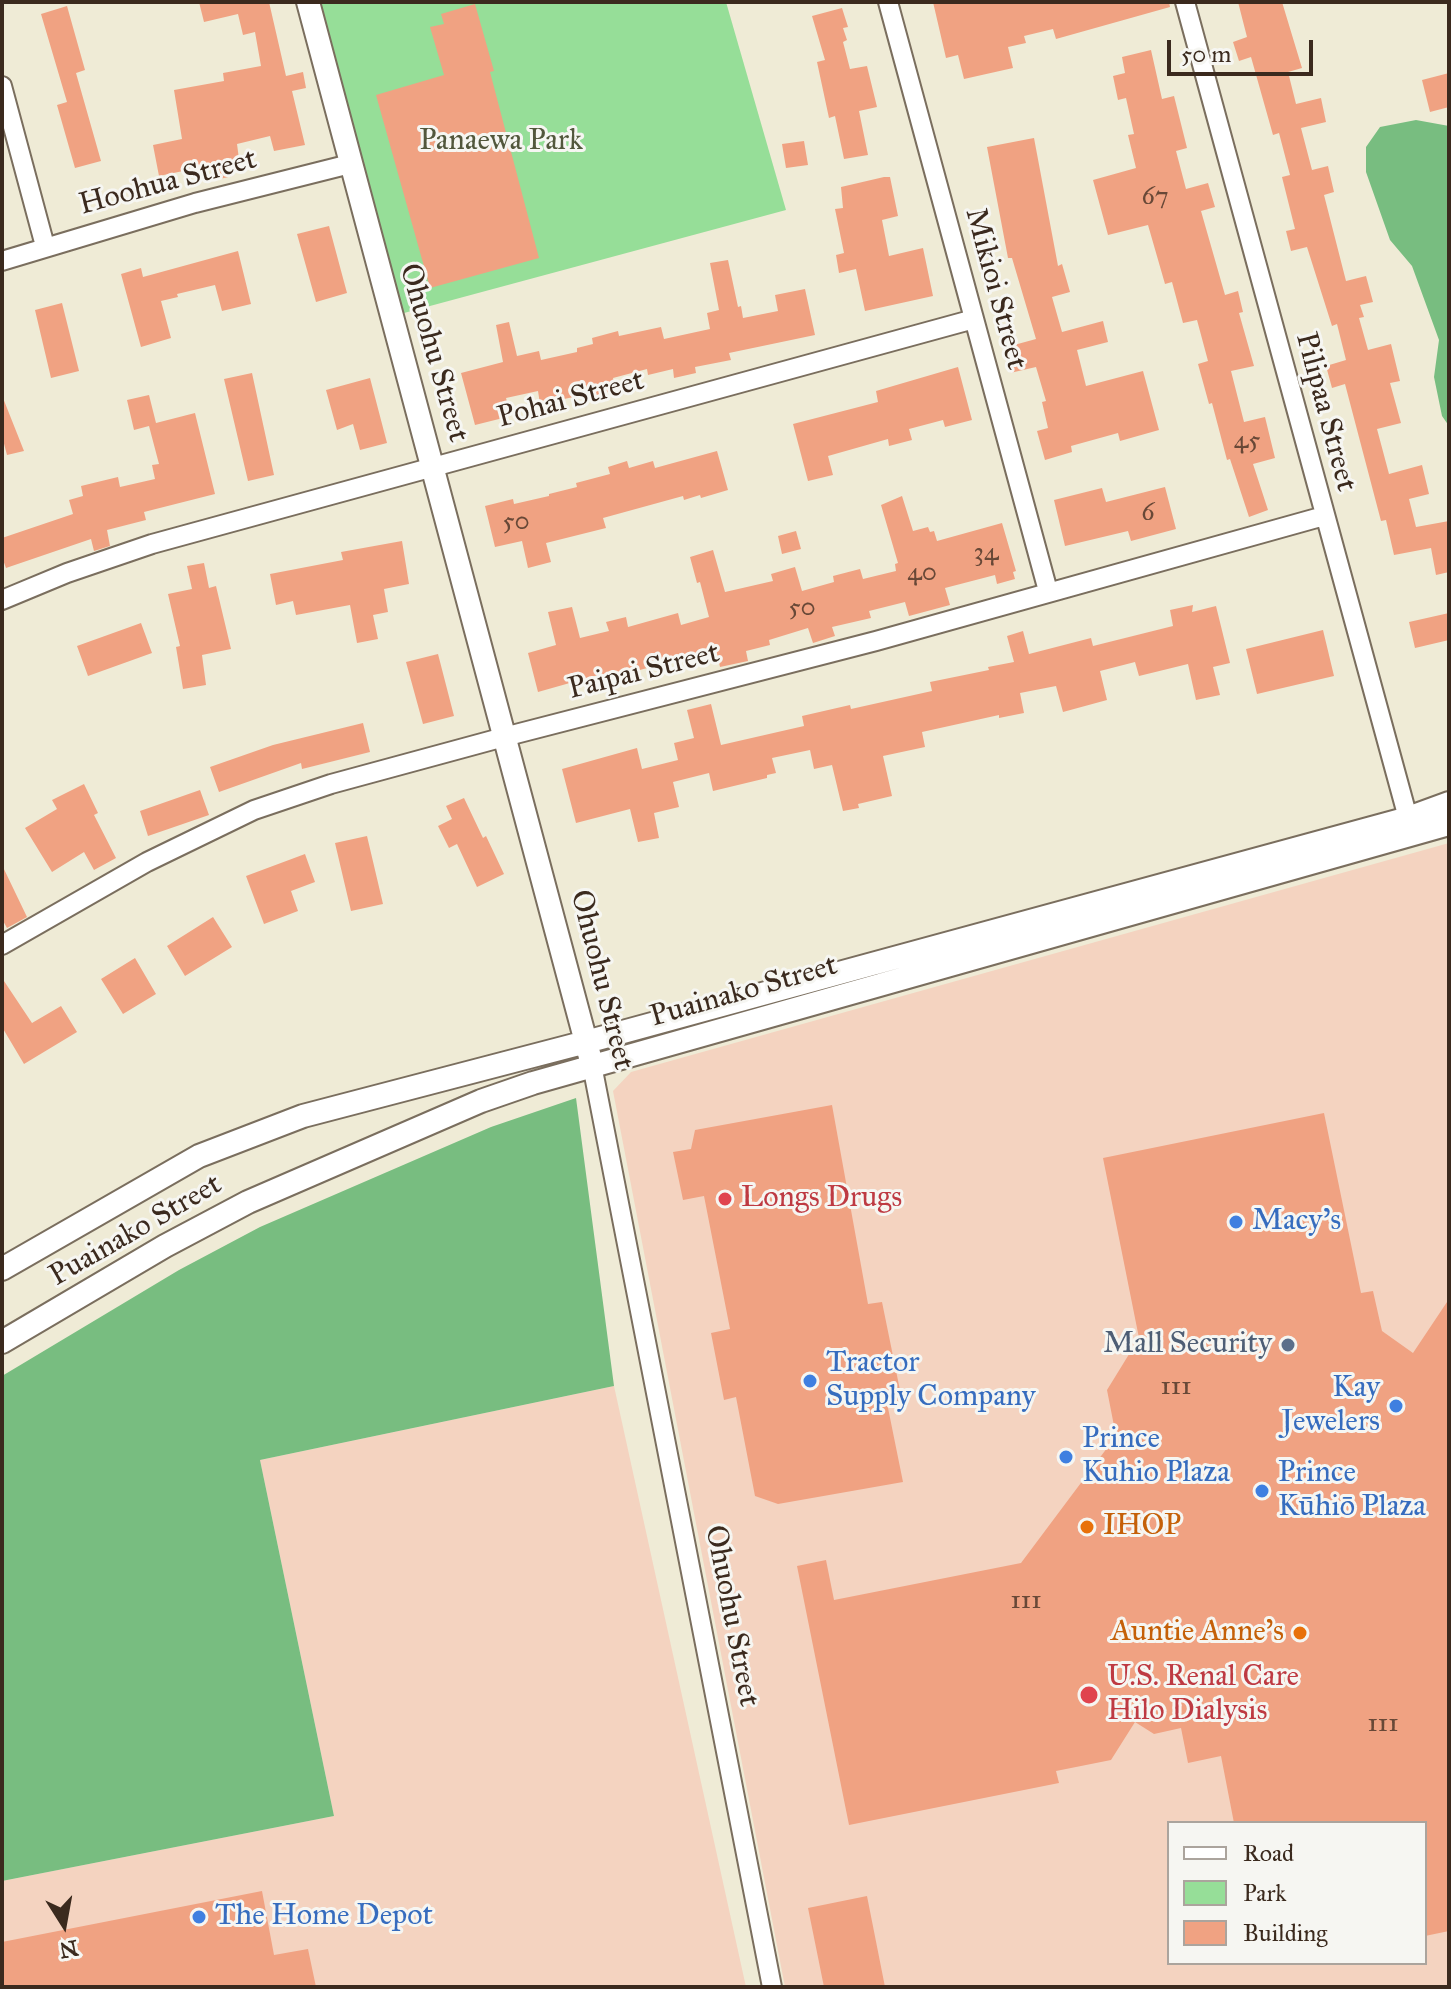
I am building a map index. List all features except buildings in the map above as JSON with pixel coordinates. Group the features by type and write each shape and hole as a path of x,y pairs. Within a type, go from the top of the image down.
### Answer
{"street":[{"name":"Ohuohu Street","path":"308,2 592,1065 772,1987"},
{"name":"Mikioi Street","path":"888,2 1048,591"},
{"name":"Pilipaa Street","path":"1185,2 1410,826"},
{"path":"2,86 45,246"},
{"name":"Hoohua Street","path":"2,261 195,203 350,164"},
{"name":"Pohai Street","path":"2,600 67,573 152,544 974,319"},
{"name":"Paipai Street","path":"2,945 147,862 254,810 331,784 876,641 1324,516"},
{"name":"Puainako Street","path":"2,1342 165,1246 248,1202 481,1101 592,1065 1410,826 1449,803"},
{"name":"Puainako Street","path":"2,1269 156,1179 226,1144 303,1116 1410,826 1449,824"}],"shaded area":[{"name":"Prince Kuhio Plaza","path":"1449,843 1449,1987 785,1987 613,1091 631,1072"},
{"path":"614,1386 746,1987 2,1987 2,1881 334,1816 260,1460"}],"green space":[{"name":"Panaewa Park","path":"317,2 726,2 786,210 404,313"},
{"path":"1416,120 1449,126 1449,426 1442,416 1434,377 1439,340 1412,266 1390,240 1366,172 1366,147 1380,127"},
{"path":"576,1098 614,1386 260,1460 334,1816 2,1881 2,1376 179,1270 260,1227 491,1127"}],"place":[{"name":"Longs Drugs","path":"725,1199"},
{"name":"Macy's","path":"1236,1222"},
{"name":"Mall Security","path":"1288,1345"},
{"name":"Tractor Supply Company","path":"810,1381"},
{"name":"Kay Jewelers","path":"1396,1406"},
{"name":"Prince Kuhio Plaza","path":"1066,1457"},
{"name":"Prince Kūhiō Plaza","path":"1262,1491"},
{"name":"IHOP","path":"1087,1527"},
{"name":"Auntie Anne's","path":"1300,1633"},
{"name":"U.S. Renal Care Hilo Dialysis","path":"1089,1695"},
{"name":"The Home Depot","path":"199,1917"}]}
